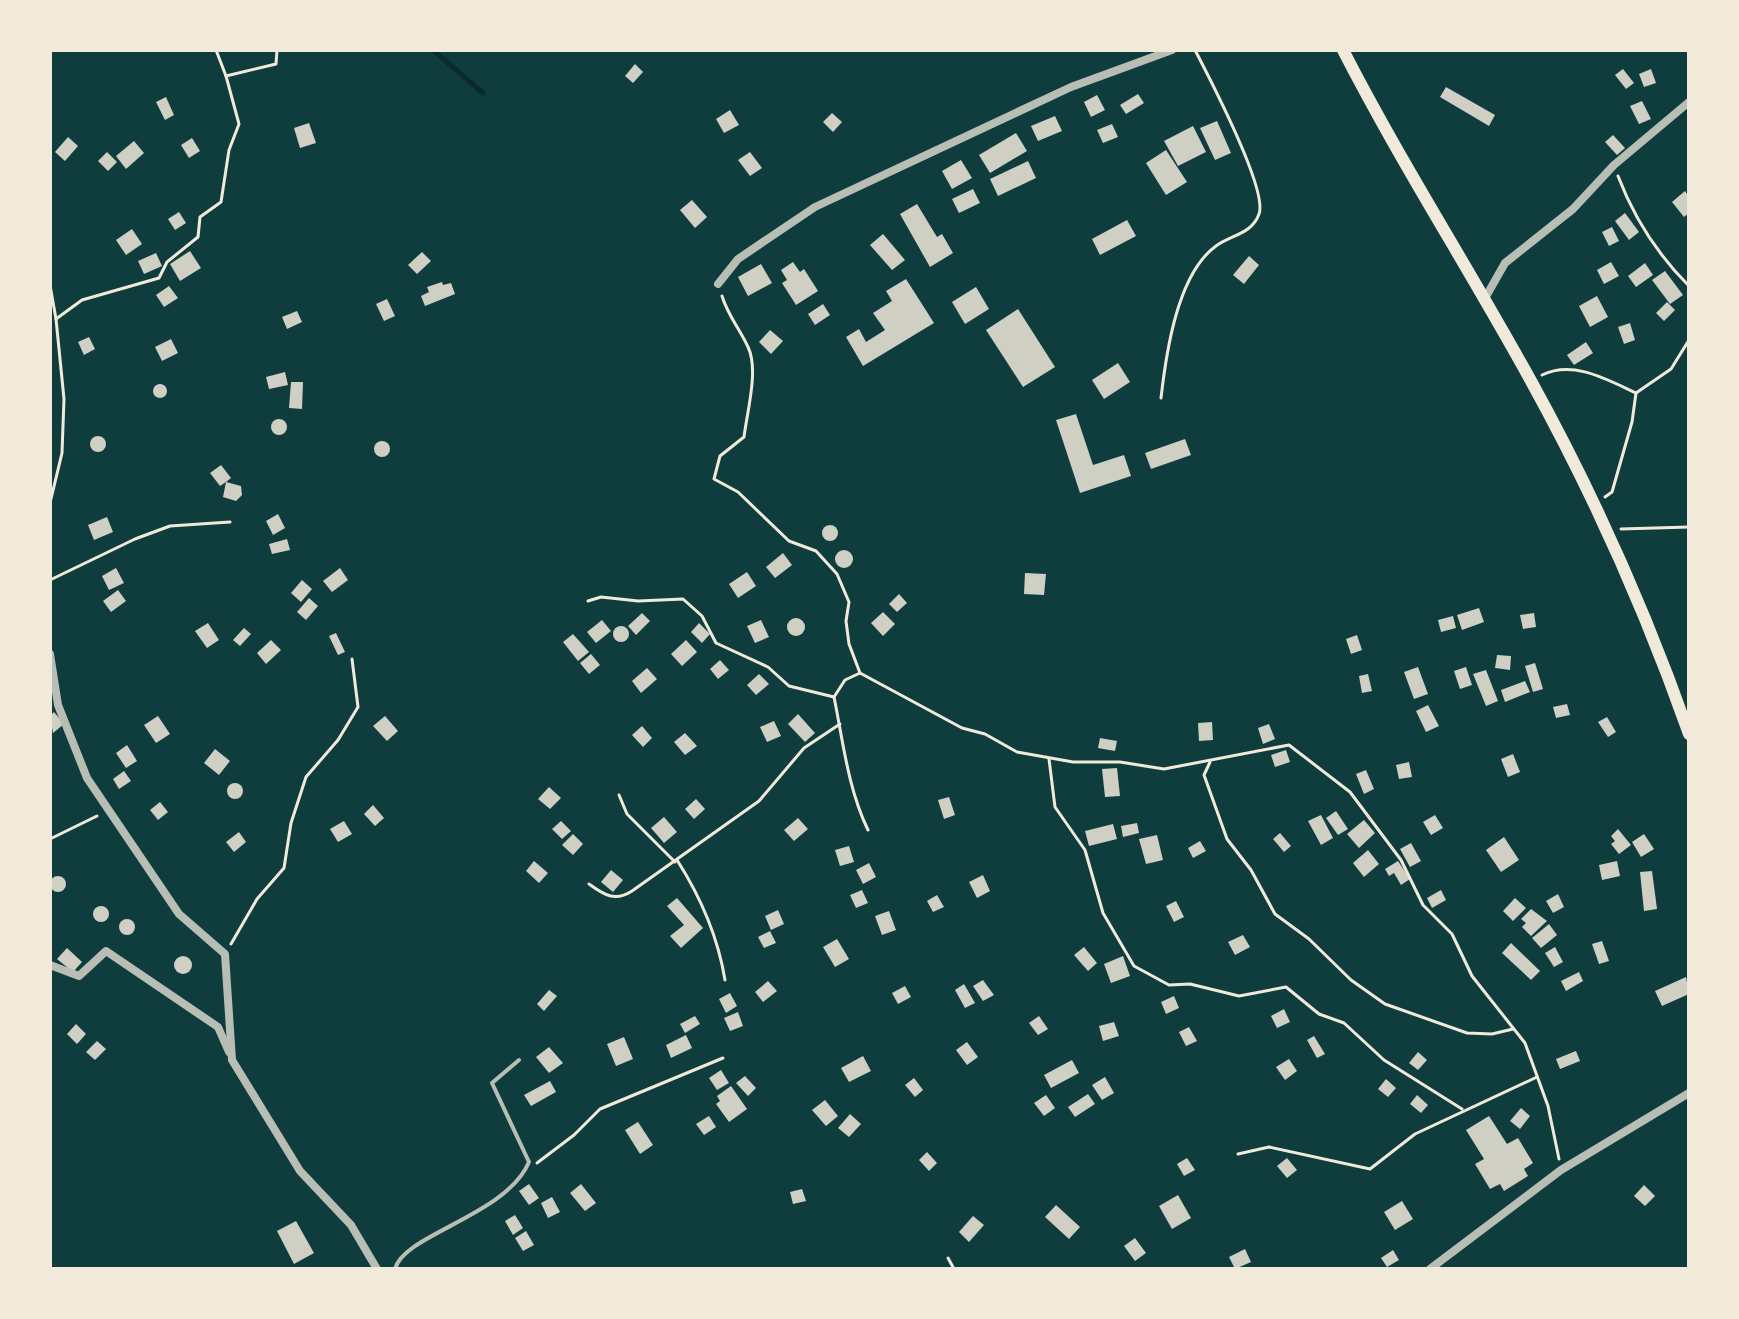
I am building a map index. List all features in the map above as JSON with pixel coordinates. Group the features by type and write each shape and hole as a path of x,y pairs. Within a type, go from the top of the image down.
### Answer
{"main road":[{"path":"1343,50 1386,135 1531,381 1651,625 1689,734"}],"street":[{"path":"718,284 738,259 815,207 1071,87 1172,50"},
{"path":"1484,300 1505,263 1573,209 1614,165 1689,102"},
{"path":"50,654 58,705 87,778 179,914 225,954 232,1060"},
{"path":"50,965 79,976 106,951 218,1027 232,1060 300,1171 351,1225 377,1269"},
{"path":"1430,1269 1561,1170 1689,1093"}],"lane":[{"path":"395,1269 398,1258 413,1246 481,1212 525,1173 529,1162 492,1083 519,1060"}],"path":[{"path":"56,319 82,300 159,278 167,262 198,237 200,217 221,202 229,150 239,124 216,50"},
{"path":"226,76 276,64 277,50"},
{"path":"1161,398 1169,340 1195,272 1214,247 1250,229 1260,212 1257,186 1195,50"},
{"path":"1614,165 1628,203 1652,245 1689,286"},
{"path":"718,284 729,318 750,349 751,373 744,437 720,456 714,479 738,492 789,541 816,551 837,574 849,602 846,621 849,644 860,673 962,728 985,734 1017,752 1049,758 1073,762 1120,762 1164,769 1289,745 1350,792 1401,860 1423,905 1452,934 1472,976 1525,1043 1548,1106 1561,1170"},
{"path":"50,285 64,399 62,453 50,503"},
{"path":"1593,504 1612,492 1632,422 1636,393 1671,369 1689,340"},
{"path":"1531,381 1555,369 1591,372 1636,393"},
{"path":"50,580 135,539 170,526 230,522"},
{"path":"1608,534 1618,529 1689,527"},
{"path":"588,601 601,597 638,601 683,599 702,616 716,643 768,667 789,686 834,697"},
{"path":"225,954 257,899 284,868 291,823 306,777 338,740 358,707 352,659"},
{"path":"860,673 845,680 834,697 845,760 859,811 868,830"},
{"path":"589,884 607,897 624,897 759,801 804,748 840,724"},
{"path":"1049,758 1055,807 1085,850 1103,913 1134,966 1169,985 1190,984 1239,996 1286,987 1319,1014 1344,1023 1384,1060 1462,1109"},
{"path":"1210,760 1204,775 1227,839 1251,870 1275,914 1309,939 1351,980 1385,1004 1467,1033 1492,1034 1513,1029"},
{"path":"619,795 627,814 676,861 695,889 722,957 725,980"},
{"path":"50,839 108,811"},
{"path":"525,1173 574,1135 600,1109 723,1058"},
{"path":"1238,1154 1269,1147 1370,1169 1415,1134 1462,1109 1537,1077"},
{"path":"948,1258 954,1269"}],"building":[{"path":"635,64 643,72 633,83 625,76"},
{"path":"1623,69 1634,83 1626,89 1615,75"},
{"path":"1651,69 1656,83 1644,87 1639,74"},
{"path":"1446,87 1495,115 1489,126 1440,97"},
{"path":"1138,94 1144,103 1126,114 1120,105"},
{"path":"1097,95 1105,110 1091,117 1084,102"},
{"path":"166,97 174,115 165,120 156,102"},
{"path":"1642,101 1651,119 1639,124 1630,106"},
{"path":"730,110 739,125 724,133 716,119"},
{"path":"832,113 842,122 833,132 823,122"},
{"path":"1055,116 1062,131 1038,141 1031,126"},
{"path":"1217,121 1231,153 1215,160 1200,128"},
{"path":"309,123 316,143 300,148 294,128"},
{"path":"1112,124 1118,137 1103,143 1097,130"},
{"path":"1193,126 1206,152 1178,166 1164,141"},
{"path":"1016,133 1027,151 990,173 979,155"},
{"path":"1613,135 1625,148 1617,155 1605,142"},
{"path":"68,137 78,146 65,161 55,152"},
{"path":"192,138 200,151 189,158 181,145"},
{"path":"134,141 144,153 126,169 116,156"},
{"path":"1166,150 1187,182 1166,195 1146,163"},
{"path":"107,152 117,162 108,171 98,161"},
{"path":"750,152 762,168 750,176 738,160"},
{"path":"961,160 972,178 952,189 942,171"},
{"path":"1028,161 1036,178 998,196 990,179"},
{"path":"973,189 980,203 959,213 952,199"},
{"path":"1685,191 1689,197 1689,213 1684,217 1672,202"},
{"path":"692,200 707,217 695,228 680,210"},
{"path":"917,204 937,237 942,234 953,253 930,267 900,214"},
{"path":"179,212 186,223 175,230 168,219"},
{"path":"1625,213 1639,232 1629,240 1615,221"},
{"path":"1127,220 1136,236 1100,255 1092,239"},
{"path":"1612,227 1619,241 1609,246 1602,232"},
{"path":"132,229 142,244 126,255 116,240"},
{"path":"883,234 905,260 892,270 870,245"},
{"path":"190,251 201,268 180,281 170,264"},
{"path":"422,252 431,261 417,274 408,265"},
{"path":"156,253 162,266 144,274 138,261"},
{"path":"1249,256 1259,265 1244,284 1233,275"},
{"path":"793,262 800,272 804,269 818,291 796,305 782,283 787,280 781,270"},
{"path":"1611,262 1619,276 1604,284 1597,270"},
{"path":"1645,263 1653,275 1636,287 1628,276"},
{"path":"761,264 772,283 748,296 738,277"},
{"path":"1665,271 1683,295 1670,304 1652,280"},
{"path":"906,279 934,323 863,366 846,337 859,329 866,342 885,330 873,313 892,301 886,291"},
{"path":"442,282 443,285 451,283 455,294 425,306 421,296 429,292 427,287"},
{"path":"169,286 178,298 164,307 156,295"},
{"path":"976,287 989,309 965,324 952,302"},
{"path":"1597,296 1608,317 1590,327 1579,306"},
{"path":"387,299 395,316 384,321 376,304"},
{"path":"1667,302 1675,310 1664,321 1656,313"},
{"path":"823,304 830,315 815,325 808,314"},
{"path":"1018,309 1055,367 1023,387 986,330"},
{"path":"297,311 302,322 287,329 282,317"},
{"path":"1630,323 1635,340 1624,344 1618,327"},
{"path":"770,330 783,341 771,354 759,342"},
{"path":"89,337 95,349 84,355 78,342"},
{"path":"171,339 178,353 162,361 155,347"},
{"path":"1586,342 1593,353 1574,365 1567,355"},
{"path":"1118,363 1130,382 1104,399 1092,380"},
{"path":"285,372 288,385 269,389 266,377"},
{"path":"291,382 303,382 302,409 289,408"},
{"path":"160,384 167,391 160,398 153,391"},
{"path":"1076,414 1093,465 1124,455 1131,476 1080,493 1056,420"},
{"path":"279,419 285,421 285,433 279,435 273,433 271,427 273,421"},
{"path":"98,436 106,444 98,452 90,444"},
{"path":"1185,439 1191,455 1151,469 1145,453"},
{"path":"382,441 390,449 382,457 374,449"},
{"path":"221,465 231,478 220,486 210,473"},
{"path":"226,482 241,486 242,495 236,501 223,497"},
{"path":"278,514 285,528 273,535 266,521"},
{"path":"107,517 113,532 94,540 88,525"},
{"path":"827,525 833,525 838,533 836,539 827,541 822,536 822,530"},
{"path":"287,539 290,550 272,554 269,544"},
{"path":"844,550 853,559 844,568 835,559"},
{"path":"783,553 792,565 775,578 766,567"},
{"path":"116,568 124,583 109,590 102,576"},
{"path":"340,568 348,580 332,592 323,581"},
{"path":"747,572 756,586 738,598 729,584"},
{"path":"1025,573 1046,574 1044,595 1024,594"},
{"path":"302,580 312,589 301,602 291,593"},
{"path":"118,590 126,601 111,612 103,601"},
{"path":"899,594 907,603 897,612 889,604"},
{"path":"309,598 318,606 306,620 297,612"},
{"path":"1479,608 1484,622 1462,630 1457,615"},
{"path":"883,612 895,624 883,636 871,623"},
{"path":"642,613 650,621 636,635 628,626"},
{"path":"1534,613 1536,627 1523,629 1520,615"},
{"path":"1453,616 1456,628 1441,632 1438,620"},
{"path":"796,618 805,627 796,636 787,627"},
{"path":"602,620 611,631 596,643 587,632"},
{"path":"761,620 769,637 755,643 747,626"},
{"path":"208,623 219,640 207,648 195,631"},
{"path":"699,623 710,634 702,643 691,632"},
{"path":"621,626 629,634 621,642 613,634"},
{"path":"244,628 251,634 240,646 233,640"},
{"path":"336,633 345,652 338,655 329,636"},
{"path":"573,634 589,652 578,661 563,642"},
{"path":"1357,635 1362,650 1351,654 1346,639"},
{"path":"271,640 281,650 266,664 257,653"},
{"path":"686,640 697,652 682,666 671,654"},
{"path":"591,654 600,665 589,674 580,663"},
{"path":"1497,655 1511,656 1510,670 1495,668"},
{"path":"720,660 729,670 718,679 710,669"},
{"path":"1535,663 1543,689 1533,692 1525,666"},
{"path":"1418,667 1428,694 1414,699 1404,672"},
{"path":"1466,667 1472,685 1460,689 1454,671"},
{"path":"647,668 657,679 641,693 632,681"},
{"path":"1486,670 1498,701 1486,706 1473,674"},
{"path":"759,674 769,684 756,695 747,685"},
{"path":"1368,674 1372,691 1362,693 1359,676"},
{"path":"1525,681 1530,692 1505,702 1501,690"},
{"path":"1567,704 1570,715 1556,718 1553,707"},
{"path":"1428,705 1439,726 1426,732 1416,711"},
{"path":"54,712 64,724 53,733 50,716"},
{"path":"798,714 815,733 805,742 788,724"},
{"path":"158,716 170,734 156,743 144,725"},
{"path":"385,716 398,731 387,741 373,726"},
{"path":"1607,717 1616,732 1608,737 1598,722"},
{"path":"774,721 781,736 767,742 760,727"},
{"path":"1212,722 1213,740 1199,741 1198,723"},
{"path":"1269,724 1275,739 1263,744 1258,728"},
{"path":"642,726 652,738 643,747 632,735"},
{"path":"685,733 697,746 685,755 674,742"},
{"path":"1100,738 1117,741 1115,751 1098,748"},
{"path":"127,745 137,761 126,768 116,753"},
{"path":"215,749 230,761 219,775 204,763"},
{"path":"1286,750 1290,762 1275,767 1271,755"},
{"path":"1513,754 1520,772 1508,777 1501,759"},
{"path":"1409,762 1412,777 1399,779 1396,765"},
{"path":"1117,768 1120,796 1105,797 1102,769"},
{"path":"1366,770 1374,789 1364,794 1356,774"},
{"path":"124,771 131,781 119,789 113,779"},
{"path":"235,783 241,785 241,797 235,799 229,797 227,791 229,785"},
{"path":"549,787 561,798 550,809 538,799"},
{"path":"949,797 955,815 944,819 938,800"},
{"path":"696,799 705,809 694,819 685,809"},
{"path":"160,802 168,812 158,820 150,810"},
{"path":"373,805 384,818 375,826 364,814"},
{"path":"1336,811 1348,829 1338,835 1326,818"},
{"path":"1321,815 1333,838 1321,845 1308,821"},
{"path":"1435,815 1443,828 1431,835 1423,822"},
{"path":"664,817 677,832 664,843 651,828"},
{"path":"798,818 808,829 794,841 784,830"},
{"path":"1364,820 1375,833 1359,848 1347,834"},
{"path":"344,821 352,834 338,842 330,829"},
{"path":"561,821 571,831 562,839 552,829"},
{"path":"1137,823 1139,833 1123,837 1121,826"},
{"path":"1113,824 1117,839 1089,846 1085,831"},
{"path":"1618,829 1631,845 1619,854 1611,844 1615,841 1611,836"},
{"path":"239,832 246,842 234,852 226,842"},
{"path":"1280,833 1291,846 1284,852 1273,839"},
{"path":"573,834 583,844 573,855 562,845"},
{"path":"1644,834 1654,849 1641,857 1632,842"},
{"path":"1157,835 1163,860 1146,864 1139,839"},
{"path":"1504,837 1519,860 1501,872 1486,850"},
{"path":"1200,841 1206,851 1193,858 1188,848"},
{"path":"1411,843 1421,861 1410,867 1400,849"},
{"path":"849,846 854,862 840,866 835,850"},
{"path":"1368,850 1379,864 1364,877 1353,863"},
{"path":"534,861 548,873 539,883 526,871"},
{"path":"1398,861 1410,879 1401,885 1394,873 1389,876 1385,869"},
{"path":"1617,861 1620,876 1602,880 1599,865"},
{"path":"869,863 876,877 863,884 856,870"},
{"path":"611,870 623,880 613,892 601,882"},
{"path":"1652,871 1657,909 1644,911 1640,872"},
{"path":"983,875 990,891 977,898 969,882"},
{"path":"58,876 66,884 58,892 50,884"},
{"path":"862,890 868,903 856,908 850,895"},
{"path":"1441,890 1446,900 1432,908 1427,898"},
{"path":"1558,894 1564,907 1553,913 1546,901"},
{"path":"937,895 944,907 933,912 927,901"},
{"path":"677,898 703,928 681,948 670,936 684,925 667,906"},
{"path":"1515,898 1526,908 1513,921 1503,911"},
{"path":"1176,901 1184,917 1174,922 1166,906"},
{"path":"101,906 109,914 101,922 93,914"},
{"path":"1531,909 1547,921 1531,936 1522,927 1526,923 1521,919"},
{"path":"778,910 784,924 771,930 765,916"},
{"path":"889,911 896,930 882,935 875,916"},
{"path":"127,919 135,927 127,935 119,927"},
{"path":"1549,924 1557,935 1541,948 1532,938"},
{"path":"770,931 776,943 764,948 758,937"},
{"path":"1243,935 1250,947 1235,955 1228,942"},
{"path":"837,939 849,959 835,967 823,947"},
{"path":"1602,941 1609,961 1599,964 1592,944"},
{"path":"1511,943 1540,971 1531,980 1502,953"},
{"path":"1084,947 1097,963 1088,971 1074,955"},
{"path":"1555,947 1563,962 1554,967 1545,953"},
{"path":"67,948 82,962 73,972 57,959"},
{"path":"183,956 192,965 183,974 174,965"},
{"path":"1123,956 1130,976 1111,983 1104,964"},
{"path":"1579,972 1583,981 1566,991 1561,981"},
{"path":"1686,977 1689,994 1662,1006 1655,991"},
{"path":"983,980 994,995 983,1001 973,986"},
{"path":"768,981 777,991 763,1002 755,992"},
{"path":"964,984 975,1003 965,1008 955,990"},
{"path":"905,986 911,997 898,1004 892,993"},
{"path":"549,990 557,996 544,1011 537,1004"},
{"path":"730,993 737,1006 726,1013 719,999"},
{"path":"1174,996 1179,1008 1166,1014 1161,1002"},
{"path":"1284,1009 1290,1022 1277,1028 1271,1016"},
{"path":"738,1012 743,1026 730,1031 724,1018"},
{"path":"695,1016 700,1024 685,1033 680,1024"},
{"path":"1039,1016 1048,1029 1038,1035 1029,1023"},
{"path":"1114,1022 1119,1036 1103,1041 1099,1026"},
{"path":"76,1024 86,1034 77,1044 67,1034"},
{"path":"1189,1027 1197,1041 1186,1046 1179,1032"},
{"path":"686,1035 692,1048 671,1058 666,1045"},
{"path":"1314,1036 1325,1054 1317,1058 1307,1040"},
{"path":"624,1037 633,1059 616,1066 607,1044"},
{"path":"97,1041 106,1049 95,1060 86,1052"},
{"path":"967,1042 978,1057 967,1065 956,1050"},
{"path":"549,1047 563,1063 549,1073 536,1057"},
{"path":"1576,1051 1580,1061 1560,1069 1556,1059"},
{"path":"1418,1052 1427,1060 1418,1070 1409,1063"},
{"path":"863,1056 871,1071 849,1082 841,1068"},
{"path":"1289,1059 1297,1071 1285,1080 1276,1067"},
{"path":"1072,1060 1079,1073 1051,1088 1044,1075"},
{"path":"721,1070 729,1083 717,1090 709,1078"},
{"path":"745,1076 756,1088 748,1096 736,1083"},
{"path":"1105,1077 1114,1093 1102,1100 1092,1085"},
{"path":"914,1078 923,1090 915,1097 905,1085"},
{"path":"1386,1079 1396,1088 1388,1097 1378,1089"},
{"path":"550,1081 556,1092 531,1106 524,1095"},
{"path":"731,1086 747,1109 729,1122 716,1104 720,1101 717,1096"},
{"path":"1088,1094 1095,1104 1075,1117 1068,1107"},
{"path":"1046,1095 1055,1108 1044,1116 1034,1103"},
{"path":"1417,1095 1428,1105 1421,1113 1410,1104"},
{"path":"825,1100 838,1116 826,1126 812,1110"},
{"path":"1521,1108 1530,1116 1520,1129 1510,1121"},
{"path":"850,1114 861,1124 849,1137 838,1128"},
{"path":"709,1116 716,1127 704,1135 696,1124"},
{"path":"1489,1116 1507,1144 1518,1138 1533,1163 1524,1169 1528,1176 1504,1191 1500,1184 1490,1189 1475,1164 1484,1159 1466,1130"},
{"path":"638,1122 653,1145 640,1154 625,1130"},
{"path":"927,1152 937,1163 929,1171 919,1160"},
{"path":"1187,1158 1195,1170 1184,1176 1177,1164"},
{"path":"1287,1158 1297,1170 1287,1178 1277,1166"},
{"path":"529,1184 539,1198 529,1205 519,1191"},
{"path":"581,1184 596,1203 585,1211 570,1193"},
{"path":"1644,1185 1655,1196 1645,1206 1634,1196"},
{"path":"802,1189 806,1201 793,1204 790,1192"},
{"path":"1178,1195 1191,1218 1172,1229 1159,1206"},
{"path":"552,1197 560,1212 548,1218 541,1203"},
{"path":"1402,1201 1413,1219 1395,1230 1384,1212"},
{"path":"1056,1205 1080,1227 1069,1239 1045,1217"},
{"path":"515,1215 523,1228 513,1235 505,1221"},
{"path":"973,1216 984,1225 969,1242 959,1232"},
{"path":"296,1221 314,1253 294,1264 277,1231"},
{"path":"526,1231 534,1245 523,1251 515,1238"},
{"path":"1135,1238 1146,1253 1135,1261 1124,1246"},
{"path":"1245,1249 1251,1262 1235,1269 1229,1257"},
{"path":"1393,1250 1399,1260 1387,1267 1381,1258"}],"waterway":[{"path":"433,50 483,93"}]}
